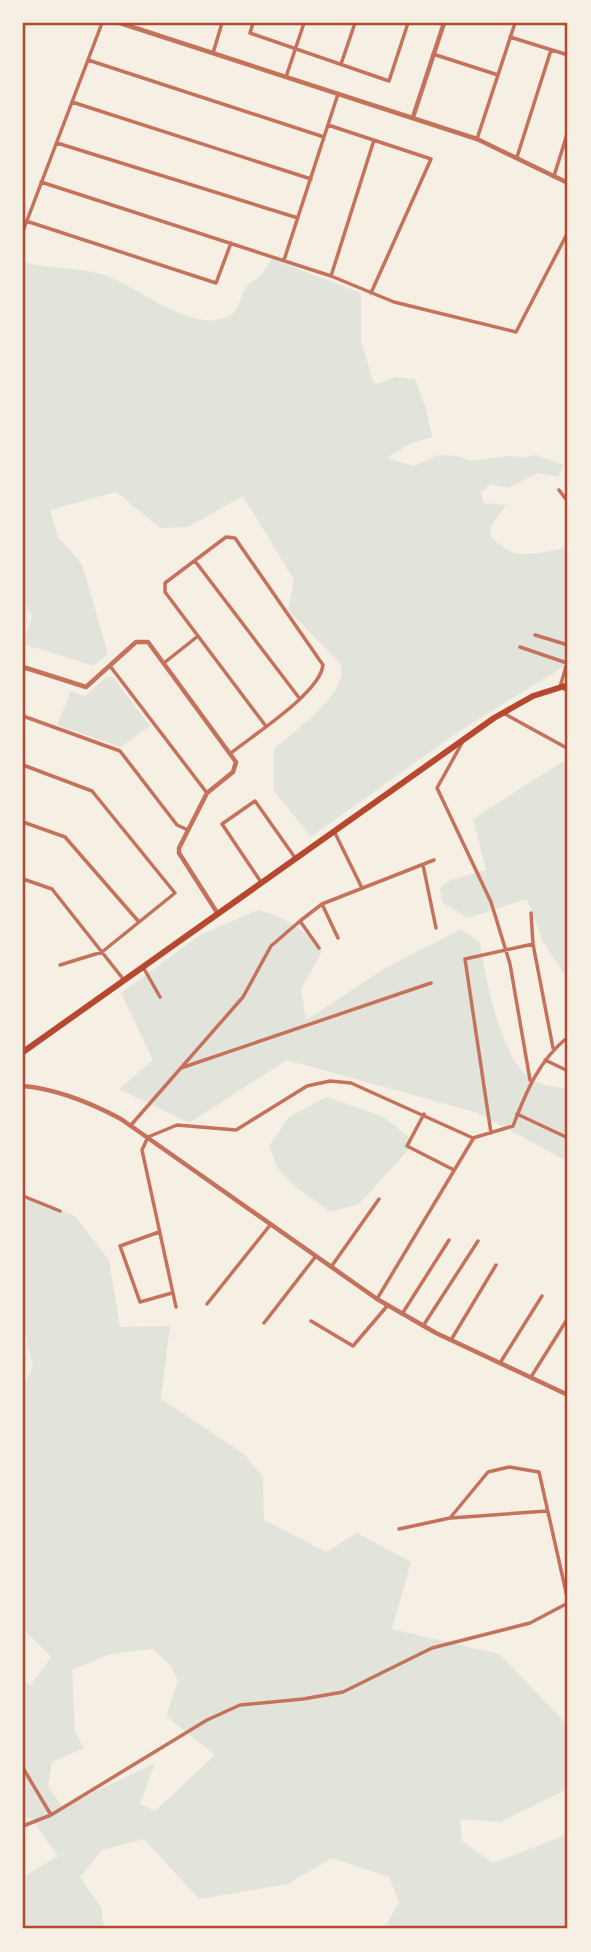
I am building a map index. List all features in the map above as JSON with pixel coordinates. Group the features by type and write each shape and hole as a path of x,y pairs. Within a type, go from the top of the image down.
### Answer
{"main road":[{"path":"23,1052 464,739 533,696 568,685"}],"street":[{"path":"23,230 102,23"},
{"path":"120,23 477,139 568,183"},
{"path":"213,53 222,23"},
{"path":"253,23 250,33 389,80 408,23"},
{"path":"286,77 304,23"},
{"path":"341,65 355,23"},
{"path":"413,117 444,23"},
{"path":"477,139 515,23"},
{"path":"510,37 568,55"},
{"path":"517,157 551,50"},
{"path":"433,54 498,75"},
{"path":"88,60 324,137"},
{"path":"284,260 338,94"},
{"path":"72,103 311,179"},
{"path":"328,125 431,159 372,293"},
{"path":"554,176 568,131"},
{"path":"331,276 374,140"},
{"path":"57,143 298,218"},
{"path":"41,182 284,260 394,302 516,332 568,232"},
{"path":"26,221 216,283 231,243"},
{"path":"559,490 568,502"},
{"path":"230,753 300,699 322,672 323,665 235,538 226,537 165,583 165,592 265,725"},
{"path":"195,561 300,699"},
{"path":"535,635 568,645"},
{"path":"164,663 198,636"},
{"path":"23,667 82,688 89,686 136,642 148,642 236,762 233,772 207,793 179,848 179,853 218,915"},
{"path":"520,647 568,663 560,687 568,691"},
{"path":"110,666 207,793"},
{"path":"503,713 565,747"},
{"path":"23,716 120,751 177,825 188,830"},
{"path":"464,739 437,788 491,902 510,964 530,1082"},
{"path":"23,765 92,791 175,893 102,952 60,964"},
{"path":"261,883 222,824 255,802 296,859"},
{"path":"23,822 65,837 139,922"},
{"path":"334,831 362,888"},
{"path":"131,1125 243,997 271,946 322,904 434,860"},
{"path":"423,865 436,928"},
{"path":"23,879 52,889 124,980"},
{"path":"322,904 338,938"},
{"path":"531,913 553,1048"},
{"path":"300,921 319,948"},
{"path":"491,1133 465,958 534,944"},
{"path":"143,967 160,998"},
{"path":"180,1068 431,983"},
{"path":"176,1307 142,1150 148,1137 177,1125 236,1130 307,1086 330,1081 351,1083 473,1138 513,1126 530,1082 553,1048 568,1037"},
{"path":"545,1060 568,1071"},
{"path":"23,1086 64,1094 100,1108 131,1125 377,1299 423,1326 568,1395"},
{"path":"424,1114 407,1146 454,1170"},
{"path":"517,1114 568,1138"},
{"path":"377,1299 473,1138"},
{"path":"23,1196 60,1211"},
{"path":"331,1267 379,1199"},
{"path":"207,1304 271,1224"},
{"path":"159,1232 120,1246 140,1302 173,1293"},
{"path":"402,1314 449,1240"},
{"path":"423,1326 478,1241"},
{"path":"264,1322 316,1256"},
{"path":"451,1340 496,1265"},
{"path":"500,1363 542,1296"},
{"path":"311,1321 353,1346 388,1305"},
{"path":"531,1377 568,1318"},
{"path":"23,1826 51,1815 207,1720 240,1705 343,1692 432,1648 530,1623 568,1602 539,1472 509,1467 488,1472 450,1518"},
{"path":"399,1530 450,1518 547,1511"},
{"path":"23,1768 51,1815"}],"shaded area":[{"path":"272,259 361,293 361,341 373,381 377,384 395,377 415,379 426,408 432,437 409,444 387,458 414,466 437,455 457,456 472,461 536,455 564,465 558,477 538,473 508,488 491,484 481,492 484,503 506,505 491,526 490,537 505,548 515,553 527,554 568,546 568,664 461,730 311,837 274,791 274,749 329,698 341,675 340,663 288,610 294,580 243,496 188,527 160,528 116,492 50,510 58,537 82,564 108,654 94,666 23,644 32,616 23,605 23,262 107,276 182,314 213,320 227,317 235,311 246,287 259,277"},
{"path":"106,677 113,677 150,726 121,747 57,725 71,691 85,696"},
{"path":"568,758 568,980 543,942 527,899 468,918 442,902 440,888 450,880 486,870 473,819"},
{"path":"258,910 294,925 322,951 301,990 306,1020 382,970 461,929 480,943 497,1020 513,1058 524,1073 536,1082 568,1089 568,1162 478,1113 287,1060 189,1123 119,1089 153,1060 121,993 200,935"},
{"path":"327,1097 384,1117 411,1139 410,1148 359,1204 331,1212 297,1188 278,1169 269,1146 289,1117"},
{"path":"23,1199 39,1200 75,1216 109,1260 120,1327 170,1326 161,1399 245,1455 263,1477 264,1520 326,1552 357,1533 411,1562 392,1629 499,1654 568,1725 568,1789 500,1822 460,1819 462,1841 493,1863 568,1834 568,1929 384,1929 399,1902 389,1877 332,1858 288,1884 199,1899 144,1839 102,1850 80,1877 101,1907 104,1929 23,1929 23,1877 58,1856 31,1818 23,1818 23,1678 30,1686 51,1657 25,1631 23,1386 33,1367 23,1325","holes":["153,1649 171,1666 178,1681 166,1716 215,1755 155,1811 140,1804 155,1763 63,1807 48,1787 52,1762 84,1748 75,1732 72,1670 110,1654"]}]}
